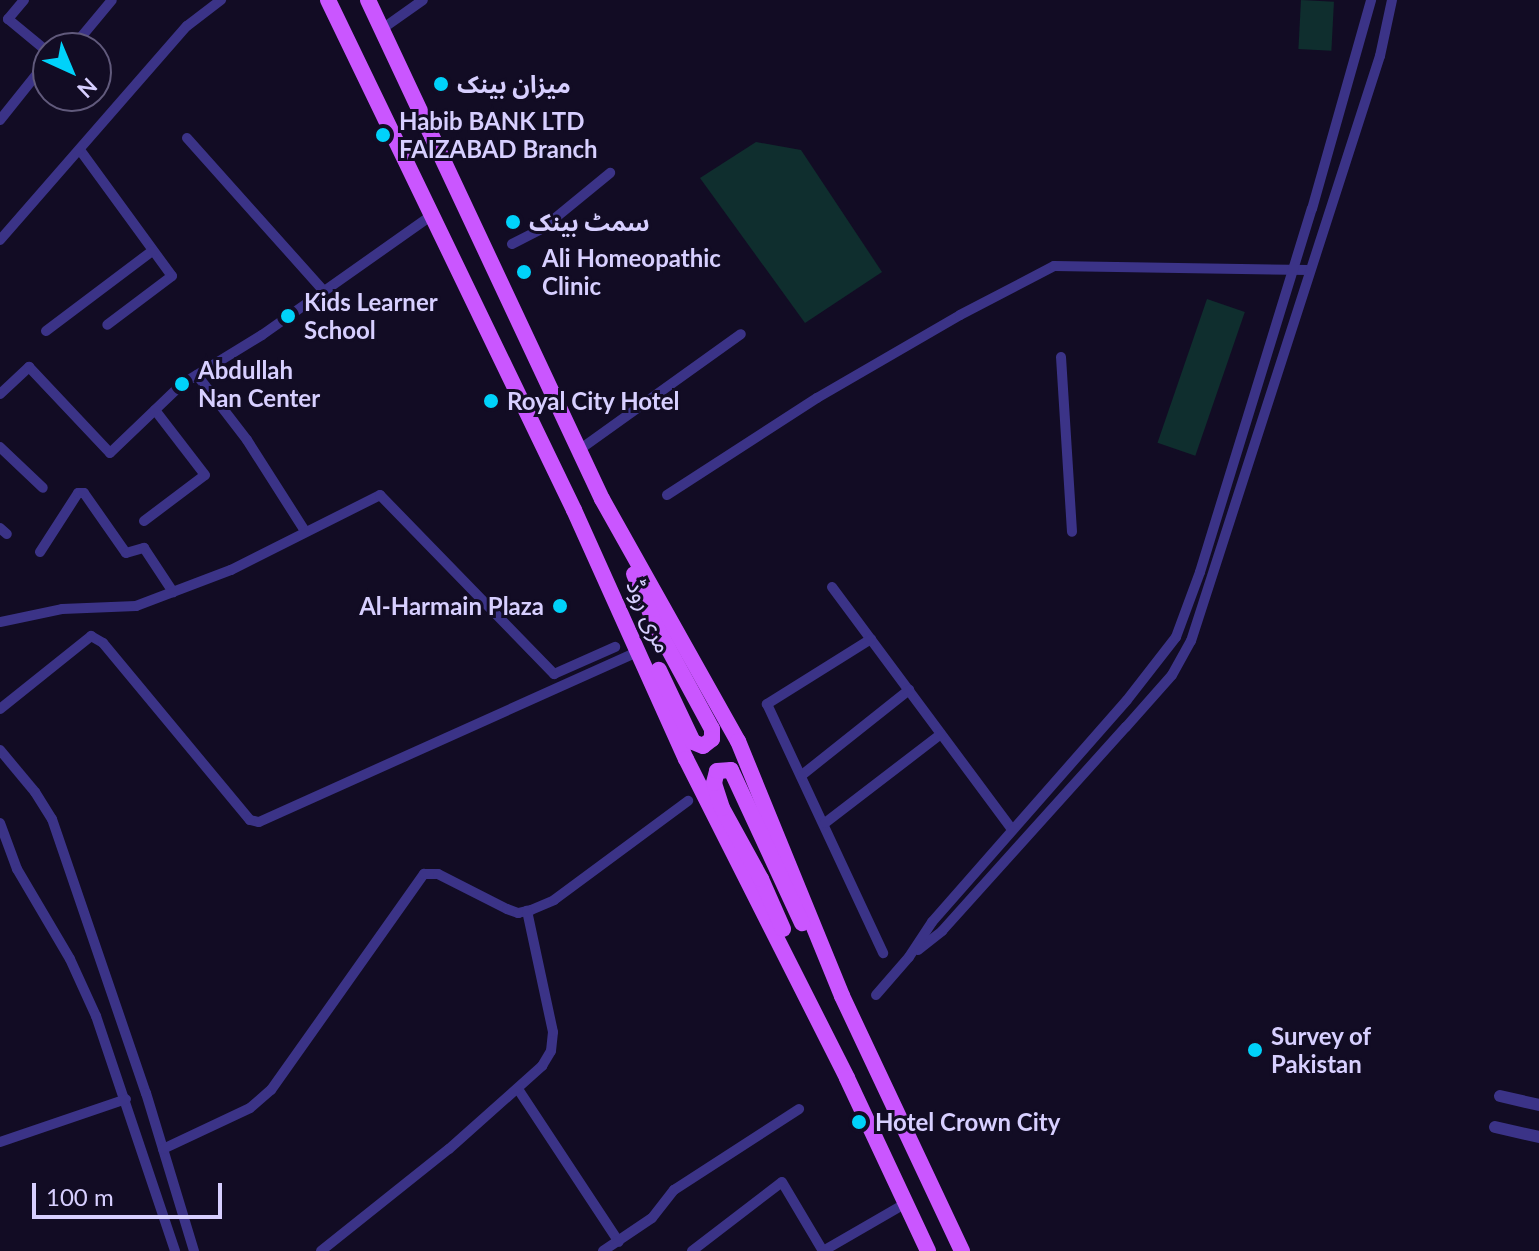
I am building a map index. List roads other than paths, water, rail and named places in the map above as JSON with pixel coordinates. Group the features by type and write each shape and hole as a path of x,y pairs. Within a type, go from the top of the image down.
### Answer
{"main road":[{"name":"مری روڈ","path":"328,0 574,510 686,759 847,1078 928,1251"},
{"name":"مری روڈ","path":"368,0 602,499 738,741 842,996 962,1251"},
{"path":"574,510 632,610 693,742 703,746 712,739 712,729 655,624 602,499"},
{"path":"842,996 782,886 731,770 717,771 714,783 722,808 761,879 847,1078"}],"street":[{"path":"24,0 8,19 32,39"},
{"path":"85,32 112,0"},
{"path":"0,240 187,26 221,0"},
{"path":"382,29 423,0"},
{"path":"876,995 909,957 932,922 1127,700 1176,637 1212,535 1371,3 1391,5 1380,56 1309,270 1215,575 1181,660 991,878 942,931 909,957"},
{"path":"0,120 32,80"},
{"path":"187,138 323,290"},
{"path":"80,150 172,276 107,325"},
{"path":"512,244 543,228 610,173"},
{"path":"0,394 29,367 110,453 197,375 262,335 431,216"},
{"path":"46,331 152,251"},
{"path":"667,495 817,398 960,315 1054,266 1309,270"},
{"path":"579,450 741,334"},
{"path":"1061,357 1072,532"},
{"path":"197,375 247,440 305,531"},
{"path":"144,521 205,475 155,410"},
{"path":"0,447 43,488"},
{"path":"40,552 78,493 84,493 126,553 144,548 173,592"},
{"path":"0,622 62,609 136,606 231,570 380,495 554,674 615,647"},
{"path":"832,587 1012,829"},
{"path":"0,709 91,636 103,643 250,820 259,822 640,651"},
{"path":"871,639 767,704 883,953"},
{"path":"802,775 909,690"},
{"path":"825,823 941,734"},
{"path":"0,750 35,792 52,819 163,1149 194,1251"},
{"path":"163,1149 250,1108 271,1090 424,874 438,874 507,909 527,911 554,900 688,801"},
{"path":"0,823 17,869 83,987 126,1099 175,1251"},
{"path":"321,1251 542,1066 551,1051 553,1032 527,911"},
{"path":"518,1089 619,1242"},
{"path":"1500,1096 1539,1105"},
{"path":"0,1142 126,1099"},
{"path":"603,1251 652,1218 674,1190 799,1109"},
{"path":"1495,1127 1539,1137"},
{"path":"692,1251 782,1182 823,1251 906,1203"}],"place":[{"name":"میزان بینک","path":"441,84"},
{"name":"Habib BANK LTD FAIZABAD Branch","path":"383,135"},
{"name":"سمٹ بینک","path":"513,222"},
{"name":"Ali Homeopathic Clinic","path":"524,272"},
{"name":"Kids Learner School","path":"288,316"},
{"name":"Abdullah Nan Center","path":"182,384"},
{"name":"Royal City Hotel","path":"491,401"},
{"name":"Al-Harmain Plaza","path":"560,606"},
{"name":"Survey of Pakistan","path":"1255,1050"},
{"name":"Hotel Crown City","path":"859,1122"}]}
